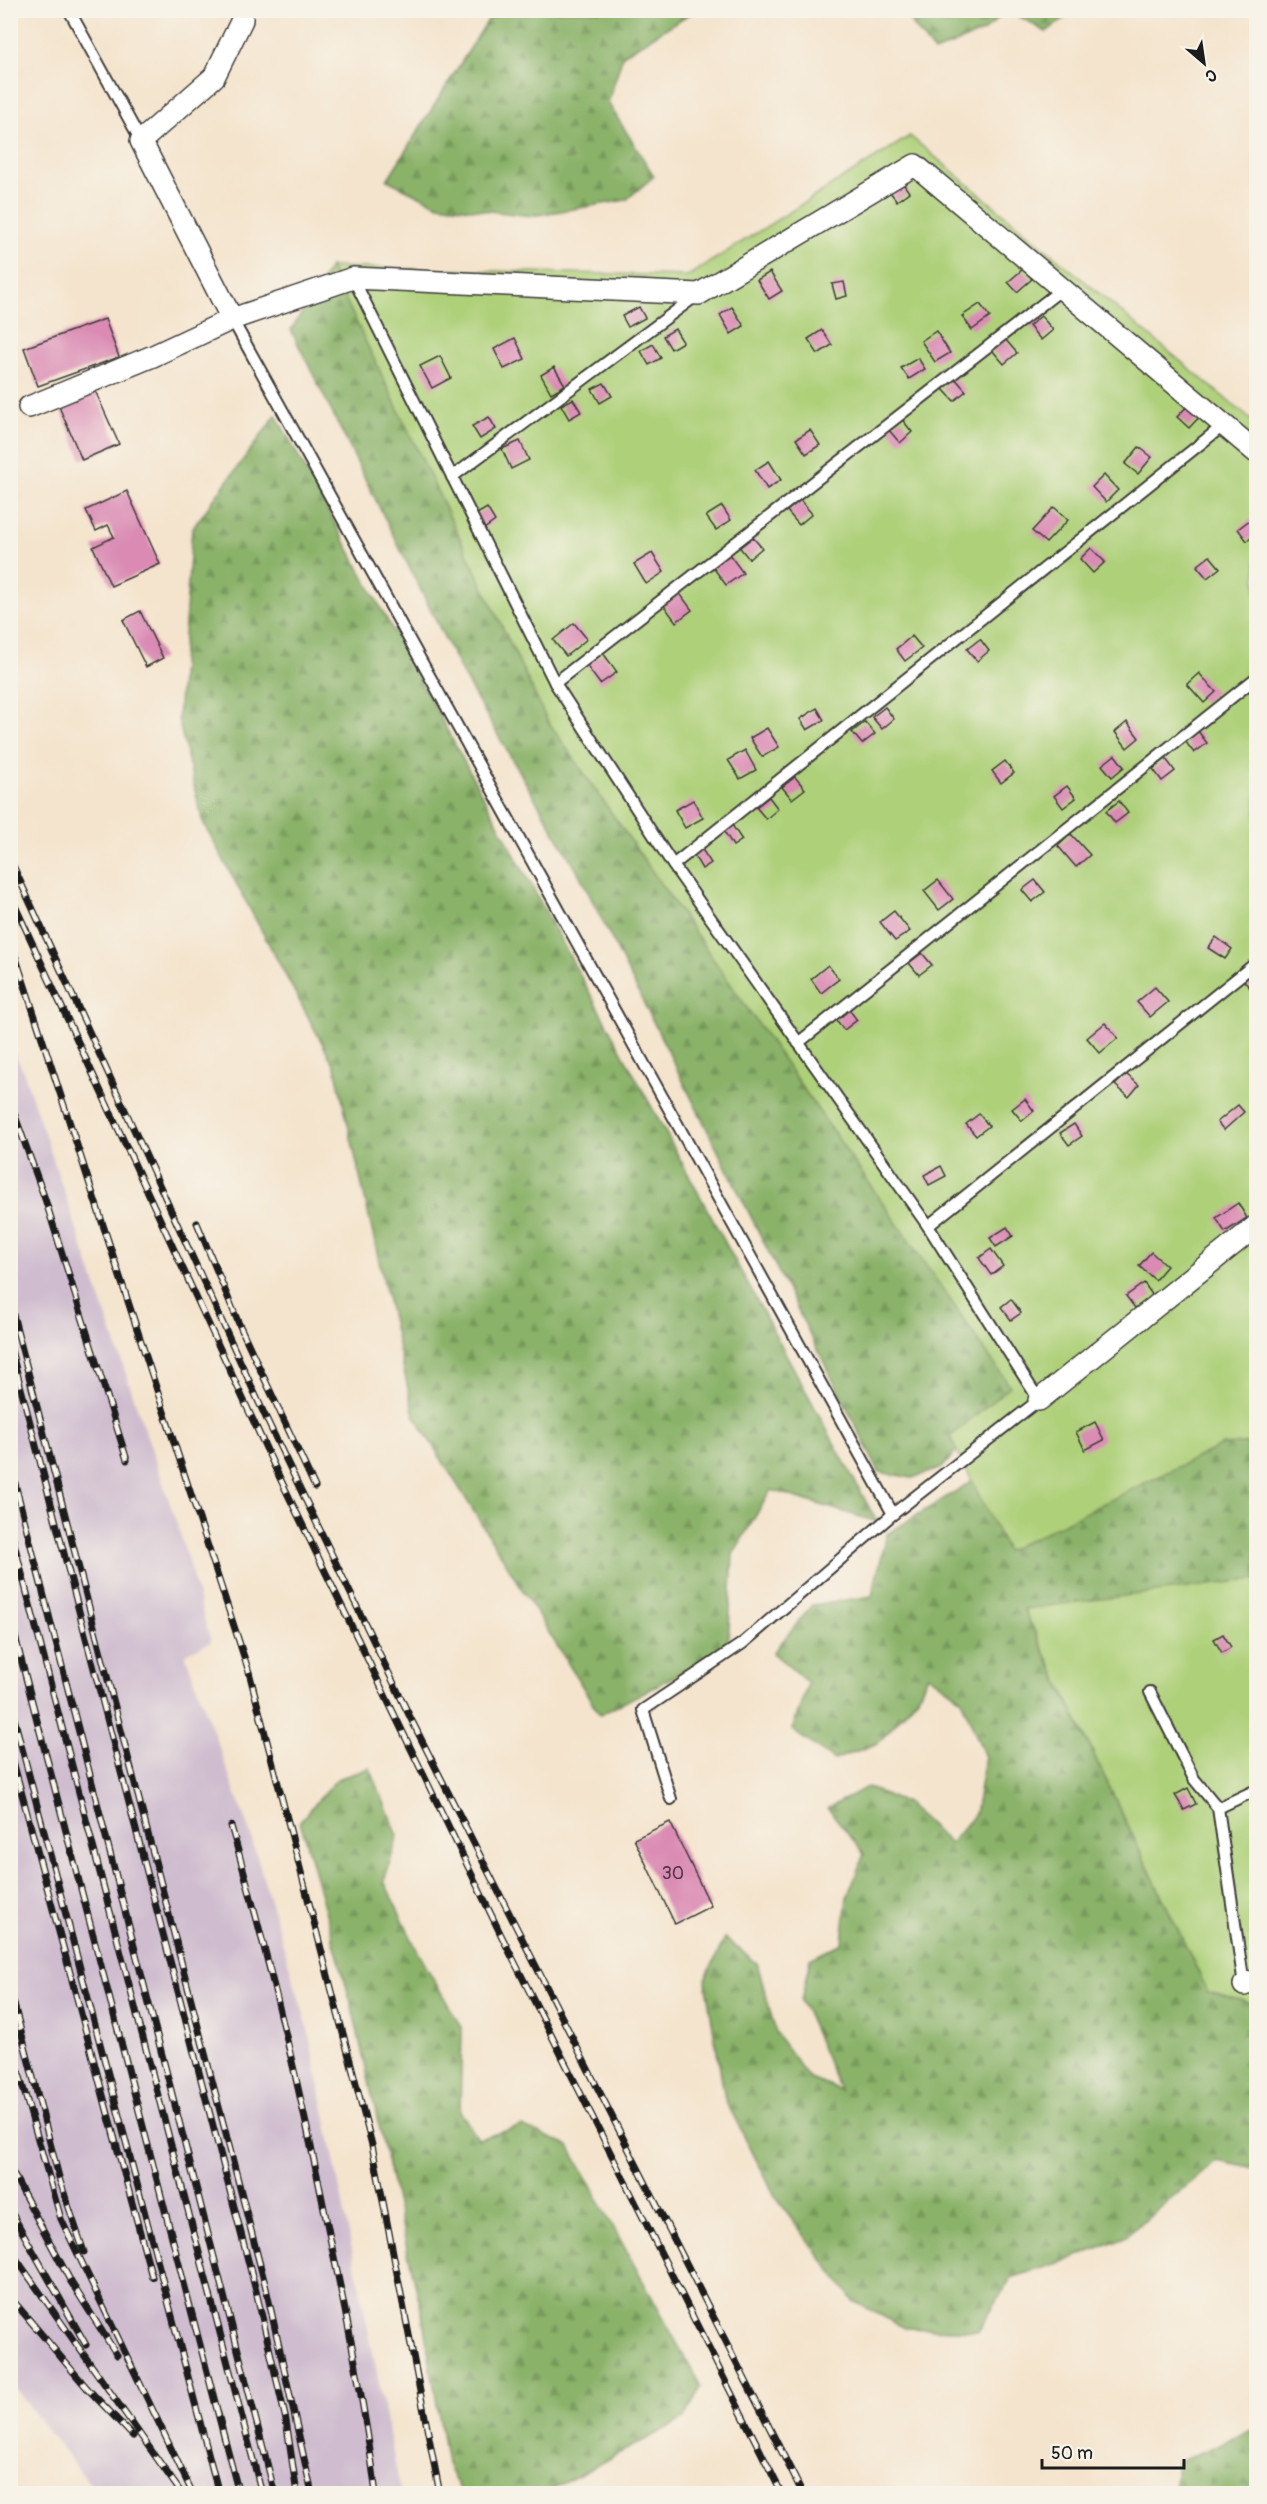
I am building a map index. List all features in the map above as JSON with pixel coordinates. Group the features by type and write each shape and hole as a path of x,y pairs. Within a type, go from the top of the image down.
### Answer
{"street":[{"path":"232,319 141,141 214,77 242,20 242,10"},
{"path":"29,407 153,356 232,319 353,278 699,294 915,165 1257,452"},
{"path":"1039,1400 1257,1226"}],"lane":[{"path":"69,10 141,141"},
{"path":"353,278 555,683 674,865 928,1226 1039,1400 893,1514 743,1643 643,1710 671,1799"},
{"path":"555,683 1062,289"},
{"path":"452,477 699,294"},
{"path":"232,319 893,1514"},
{"path":"674,865 1224,425"},
{"path":"798,1043 1257,678"},
{"path":"928,1226 1257,963"},
{"path":"1150,1692 1194,1779 1218,1808 1250,1982"},
{"path":"1218,1808 1257,1790"}],"shaded area":[{"path":"10,1043 23,1071 180,1533 211,1642 185,1654 249,1830 307,2025 401,2493 97,2493 11,2383"}],"green space":[{"path":"505,11 694,11 623,55 608,103 654,176 626,200 532,216 438,205 387,180 488,20"},
{"path":"902,11 1006,11 984,31 934,52"},
{"path":"1010,11 1061,11 1066,17 1046,32"},
{"path":"910,136 1256,424 1256,1443 1222,1445 1007,1551 950,1437 1010,1386 547,720 330,267 688,276"},
{"path":"330,267 547,720 1010,1386 942,1468 912,1478 879,1472 578,872 464,677 291,330"},
{"path":"276,415 877,1522 771,1490 733,1554 728,1648 600,1715 414,1415 335,1067 202,820 178,718 192,529"},
{"path":"1256,1443 1256,1579 1024,1610 1208,1992 1256,2004 1256,2169 1217,2161 1125,2237 1068,2260 1011,2278 978,2331 905,2328 853,2301 775,2196 725,2099 705,1980 725,1938 757,1963 776,2033 808,2077 840,2090 801,2001 810,1959 842,1943 847,1897 864,1854 828,1808 867,1787 908,1804 950,1844 975,1814 985,1757 961,1699 928,1675 918,1697 878,1743 834,1760 792,1730 808,1683 773,1653 812,1605 872,1596 887,1534 972,1481 1008,1550 1222,1445"},
{"path":"1256,1579 1256,2004 1208,1992 1024,1609"},
{"path":"370,1768 398,1836 384,1881 417,1950 462,2029 460,2111 478,2139 522,2126 569,2146 701,2387 684,2419 545,2493 462,2493 447,2464 422,2314 351,2003 300,1821 337,1779"},
{"path":"1256,2428 1256,2493 1174,2493 1177,2463"}],"building":[{"path":"902,182 909,192 897,201 890,192"},
{"path":"1023,269 1032,279 1017,292 1008,282"},
{"path":"770,272 782,291 769,299 757,280"},
{"path":"844,282 847,296 836,299 832,284"},
{"path":"980,304 990,317 972,330 962,316"},
{"path":"639,307 645,318 628,327 622,316"},
{"path":"732,307 744,326 731,334 720,315"},
{"path":"1041,316 1053,330 1041,340 1029,326"},
{"path":"105,319 119,357 38,386 24,348"},
{"path":"675,329 683,342 671,349 663,336"},
{"path":"822,330 832,345 818,354 808,339"},
{"path":"936,331 950,353 935,362 921,341"},
{"path":"515,338 525,359 504,369 494,349"},
{"path":"1005,339 1017,353 1004,364 992,350"},
{"path":"653,344 661,358 649,365 641,351"},
{"path":"440,356 451,378 432,388 420,366"},
{"path":"918,358 925,369 909,379 901,368"},
{"path":"554,367 565,385 551,393 541,375"},
{"path":"954,377 966,391 954,401 942,388"},
{"path":"604,383 612,396 600,403 592,389"},
{"path":"93,386 119,444 82,460 57,402"},
{"path":"573,399 581,412 569,419 561,405"},
{"path":"1192,401 1204,412 1189,428 1177,417"},
{"path":"489,417 496,429 480,439 472,426"},
{"path":"901,418 912,432 900,443 888,429"},
{"path":"810,430 820,445 806,454 796,439"},
{"path":"520,441 529,460 511,469 502,449"},
{"path":"1139,447 1152,457 1138,474 1125,464"},
{"path":"769,461 781,480 767,489 755,470"},
{"path":"1104,475 1118,490 1106,502 1092,487"},
{"path":"127,491 160,564 111,586 93,547 114,537 108,525 96,531 86,510"},
{"path":"800,500 812,514 799,525 787,511"},
{"path":"722,506 731,520 716,530 706,516"},
{"path":"1054,507 1068,520 1046,543 1032,531"},
{"path":"487,508 495,521 484,529 475,515"},
{"path":"1251,519 1256,526 1256,534 1247,541 1238,529"},
{"path":"750,534 762,548 749,559 737,544"},
{"path":"1091,548 1105,562 1093,573 1080,559"},
{"path":"652,553 664,572 646,584 634,564"},
{"path":"729,554 743,573 726,585 712,566"},
{"path":"1210,556 1220,568 1207,578 1197,566"},
{"path":"678,591 692,610 676,622 662,603"},
{"path":"140,611 163,658 146,667 123,620"},
{"path":"574,623 587,639 566,656 553,640"},
{"path":"912,636 922,648 905,661 896,649"},
{"path":"980,639 989,651 977,661 967,649"},
{"path":"603,653 617,672 600,684 586,665"},
{"path":"1199,673 1216,692 1204,703 1187,684"},
{"path":"885,707 894,719 882,729 872,717"},
{"path":"817,708 824,720 807,730 800,719"},
{"path":"865,722 875,734 862,744 852,732"},
{"path":"1127,722 1139,738 1127,748 1115,732"},
{"path":"767,728 779,747 762,757 750,738"},
{"path":"1198,731 1207,743 1194,753 1185,741"},
{"path":"745,750 756,770 740,779 728,760"},
{"path":"1115,755 1124,767 1112,777 1102,765"},
{"path":"1166,759 1175,771 1162,781 1153,769"},
{"path":"1005,761 1014,773 1001,783 992,771"},
{"path":"795,777 805,789 792,799 782,787"},
{"path":"1067,786 1076,798 1063,808 1054,796"},
{"path":"769,797 778,809 766,819 756,807"},
{"path":"693,800 703,818 685,828 675,810"},
{"path":"1119,801 1128,813 1115,823 1106,811"},
{"path":"732,825 742,840 733,846 724,831"},
{"path":"1071,834 1090,855 1076,867 1058,846"},
{"path":"701,848 711,863 702,869 693,854"},
{"path":"938,880 953,899 939,910 924,891"},
{"path":"1035,880 1045,892 1032,902 1022,890"},
{"path":"894,911 910,931 895,941 880,922"},
{"path":"1216,937 1232,949 1225,959 1208,948"},
{"path":"922,953 932,965 919,975 909,963"},
{"path":"828,965 839,979 821,993 811,979"},
{"path":"1251,974 1256,980 1256,995 1244,981"},
{"path":"1155,987 1168,1002 1150,1017 1137,1002"},
{"path":"848,1008 857,1020 844,1030 835,1018"},
{"path":"1105,1023 1118,1038 1100,1053 1087,1038"},
{"path":"1126,1074 1139,1085 1129,1097 1115,1085"},
{"path":"1025,1099 1034,1111 1022,1121 1012,1109"},
{"path":"1238,1105 1244,1112 1224,1130 1217,1122"},
{"path":"979,1114 989,1126 976,1136 966,1124"},
{"path":"1074,1124 1082,1136 1069,1145 1060,1133"},
{"path":"941,1166 946,1176 929,1185 924,1175"},
{"path":"1238,1203 1247,1218 1225,1232 1216,1218"},
{"path":"1007,1227 1013,1236 996,1247 990,1238"},
{"path":"991,1249 1003,1266 991,1275 979,1258"},
{"path":"1151,1252 1167,1266 1155,1280 1139,1266"},
{"path":"1144,1283 1153,1296 1135,1308 1126,1296"},
{"path":"1011,1299 1021,1313 1011,1320 1001,1307"},
{"path":"1095,1422 1104,1440 1085,1450 1076,1432"},
{"path":"1223,1634 1231,1647 1222,1653 1214,1639"},
{"path":"1188,1788 1196,1804 1184,1810 1175,1795"},
{"path":"670,1822 711,1906 675,1924 634,1839"}],"railway":[{"path":"10,859 267,1420 411,1719 803,2494"},
{"path":"10,895 277,1472 502,1937 782,2494"},
{"path":"10,940 249,1672 372,2145 440,2494"},
{"path":"10,1102 45,1199 127,1460"},
{"path":"197,1223 239,1324 315,1487"},
{"path":"10,1303 266,2288 312,2494"},
{"path":"10,1346 256,2291 286,2420 297,2494"},
{"path":"10,1464 275,2494"},
{"path":"10,1528 262,2494"},
{"path":"10,1617 239,2494"},
{"path":"10,1703 219,2494"},
{"path":"10,1750 152,2277"},
{"path":"231,1826 273,1980 308,2134 356,2365 376,2494"},
{"path":"10,1989 60,2181 84,2252"},
{"path":"10,2042 61,2219 193,2494"},
{"path":"10,2168 71,2282 117,2355"},
{"path":"10,2210 86,2345"},
{"path":"10,2250 182,2494"},
{"path":"10,2297 87,2388 133,2436"}]}
